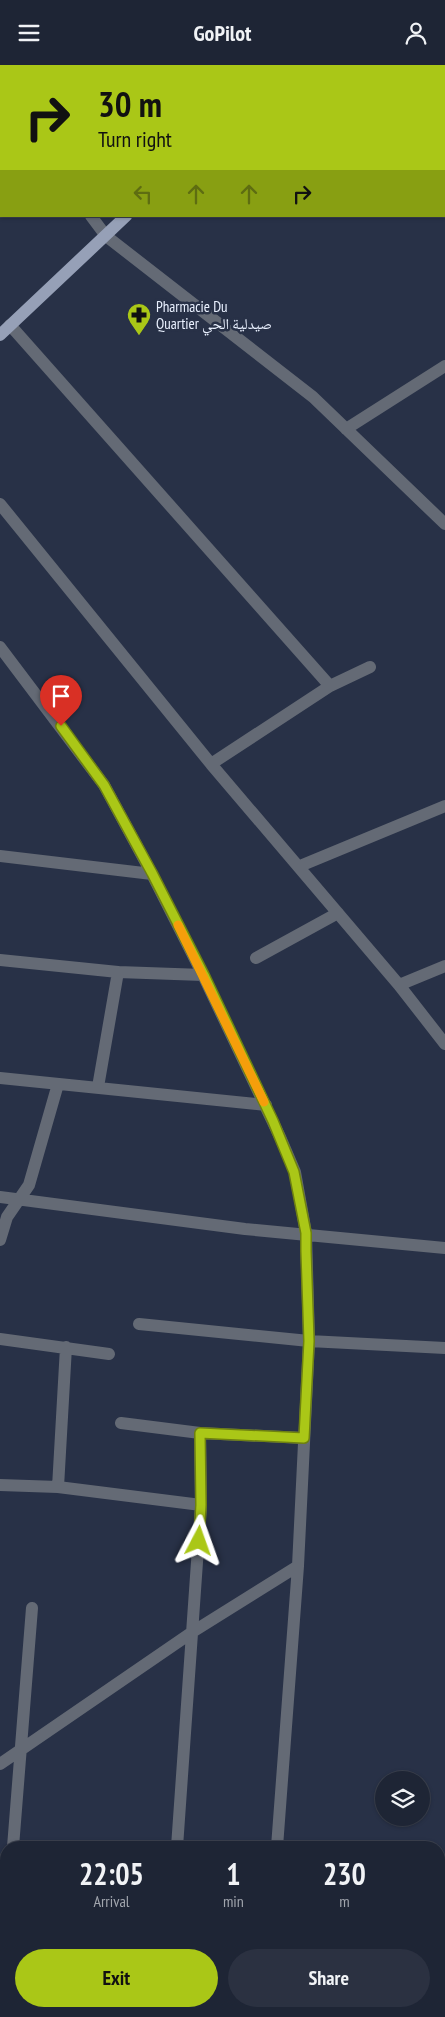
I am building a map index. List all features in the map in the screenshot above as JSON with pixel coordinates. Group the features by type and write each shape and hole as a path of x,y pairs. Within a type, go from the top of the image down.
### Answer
{"main road":[{"path":"0,335 125,217"}],"street":[{"path":"92,217 106,236 313,397 445,524"},
{"path":"10,325 330,685"},
{"path":"346,429 445,366"},
{"path":"0,504 211,764 400,985 445,1044"},
{"path":"0,647 104,785 204,975 266,1105 294,1172 306,1233 309,1341 298,1566 277,1841"},
{"path":"211,764 330,685 370,667"},
{"path":"300,866 445,806"},
{"path":"0,856 152,873"},
{"path":"256,958 338,913"},
{"path":"0,960 118,972 204,975"},
{"path":"400,985 445,965"},
{"path":"98,1087 118,972"},
{"path":"0,1078 266,1105"},
{"path":"0,1240 7,1217 28,1185 58,1084"},
{"path":"0,1197 245,1229 306,1233 445,1248"},
{"path":"139,1324 309,1341 445,1348"},
{"path":"0,1339 109,1354"},
{"path":"58,1487 66,1347"},
{"path":"121,1423 200,1433 304,1438"},
{"path":"177,1841 194,1631 201,1505 200,1433"},
{"path":"0,1485 58,1487 201,1505"},
{"path":"0,1764 194,1631 298,1566"},
{"path":"13,1841 32,1608"}],"slow traffic":[{"path":"178,925 204,975 264,1102"}],"place":[{"name":"Pharmacie Du Quartier صيدلية الحي","path":"139,336"}],"route":[{"path":"61,726 104,785 204,975 273,1121 294,1172 306,1233 309,1341 304,1438 200,1433 201,1505 199,1541"}]}
